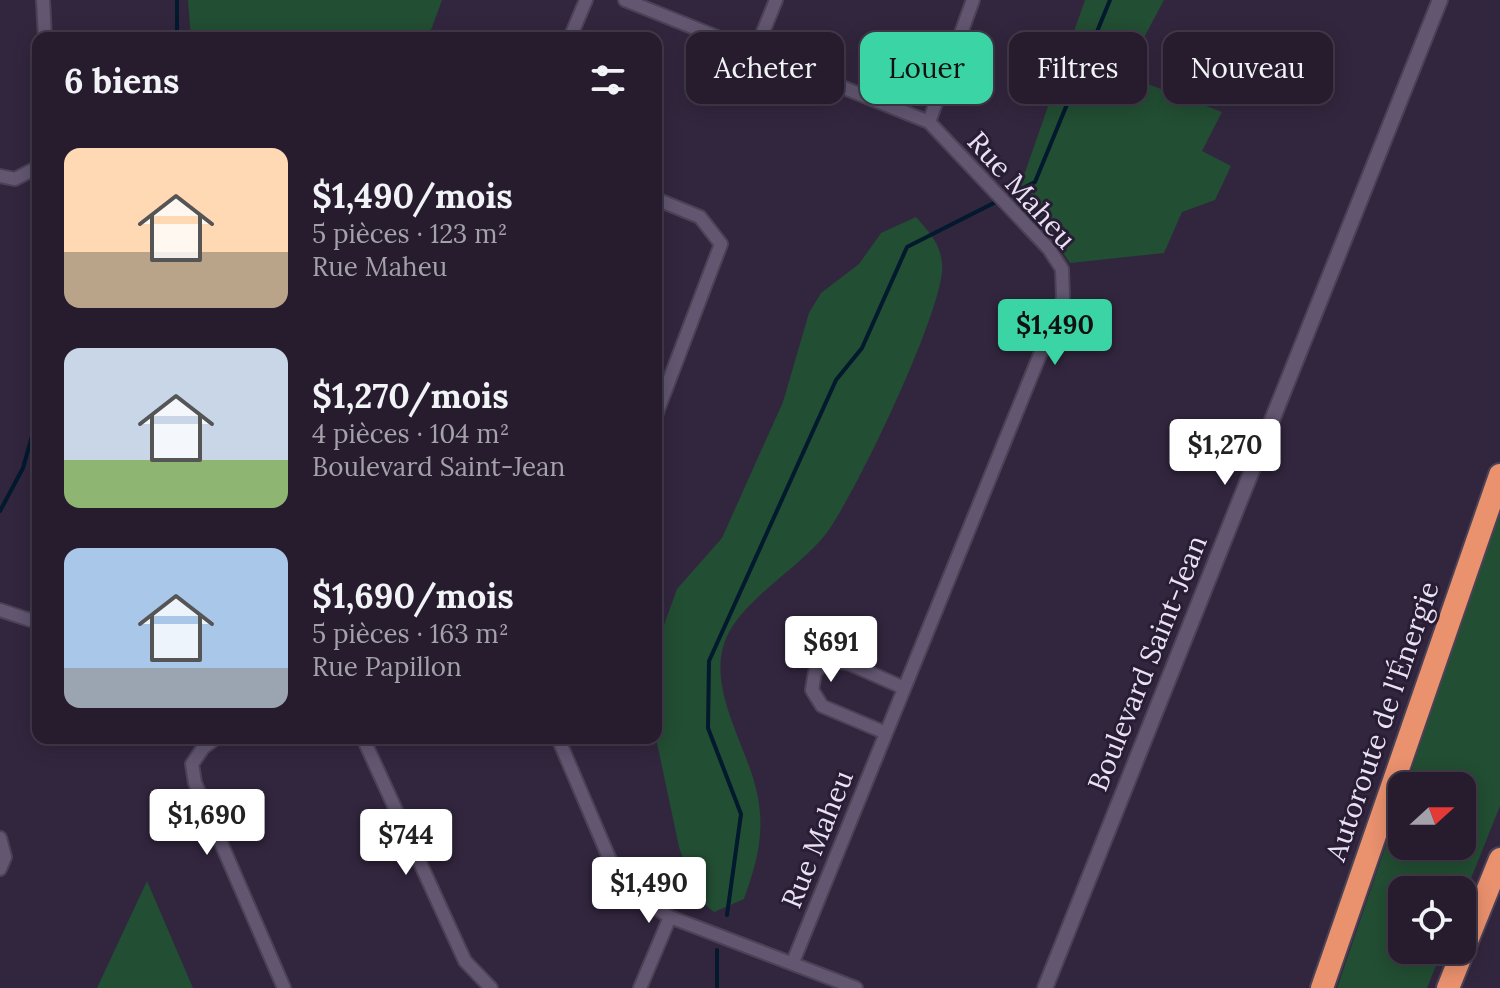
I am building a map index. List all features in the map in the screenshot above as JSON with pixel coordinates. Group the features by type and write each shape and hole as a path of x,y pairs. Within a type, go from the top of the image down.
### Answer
{"highway":[{"name":"Autoroute de l'Énergie","path":"1322,988 1500,475"},
{"path":"1448,988 1500,859"}],"street":[{"path":"43,0 45,32"},
{"path":"573,32 586,0"},
{"name":"Rue Maheu","path":"625,0 705,32"},
{"path":"763,32 776,0"},
{"path":"929,122 973,0"},
{"name":"Boulevard Saint-Jean","path":"1045,988 1440,0"},
{"name":"Rue Maheu","path":"793,962 1063,298 1062,269 1049,249 929,122 844,88"},
{"path":"0,176 15,179 32,170"},
{"path":"662,201 700,217 721,244 662,399"},
{"path":"0,610 32,619"},
{"path":"886,733 822,706 812,690 815,672 829,660 850,664 904,688"},
{"path":"208,744 192,764 195,783 284,988"},
{"path":"366,744 465,961 491,988"},
{"path":"561,744 616,874 638,897 670,917 856,988"},
{"path":"0,838 5,857 0,869"},
{"path":"640,988 670,917"}],"green space":[{"path":"188,0 442,0 430,32 191,32"},
{"path":"1085,0 1164,0 1147,32 1074,32"},
{"path":"1147,84 1163,90 1163,104 1201,104 1222,112 1202,151 1231,166 1215,200 1182,212 1164,253 1070,263 1037,214 1015,201 1049,104 1147,104"},
{"path":"916,217 939,249 942,263 940,284 915,357 876,444 838,515 825,535 803,558 744,612 724,645 720,666 723,689 753,777 760,812 760,837 744,899 714,912 697,898 679,847 657,744 662,744 662,630 677,589 722,538 783,402 809,313 821,293 859,264 881,233"},
{"path":"1500,509 1500,806 1472,876 1388,876 1388,964 1436,964 1427,988 1337,988 1388,839 1388,860 1476,860 1476,772 1411,772"},
{"path":"147,881 193,988 97,988"}],"waterway":[{"path":"177,0 177,32"},
{"path":"727,915 741,814 708,728 709,661 836,380 862,348 907,247 1035,182 1110,0"},
{"path":"0,511 23,468 32,436"},
{"path":"717,950 717,988"}]}
